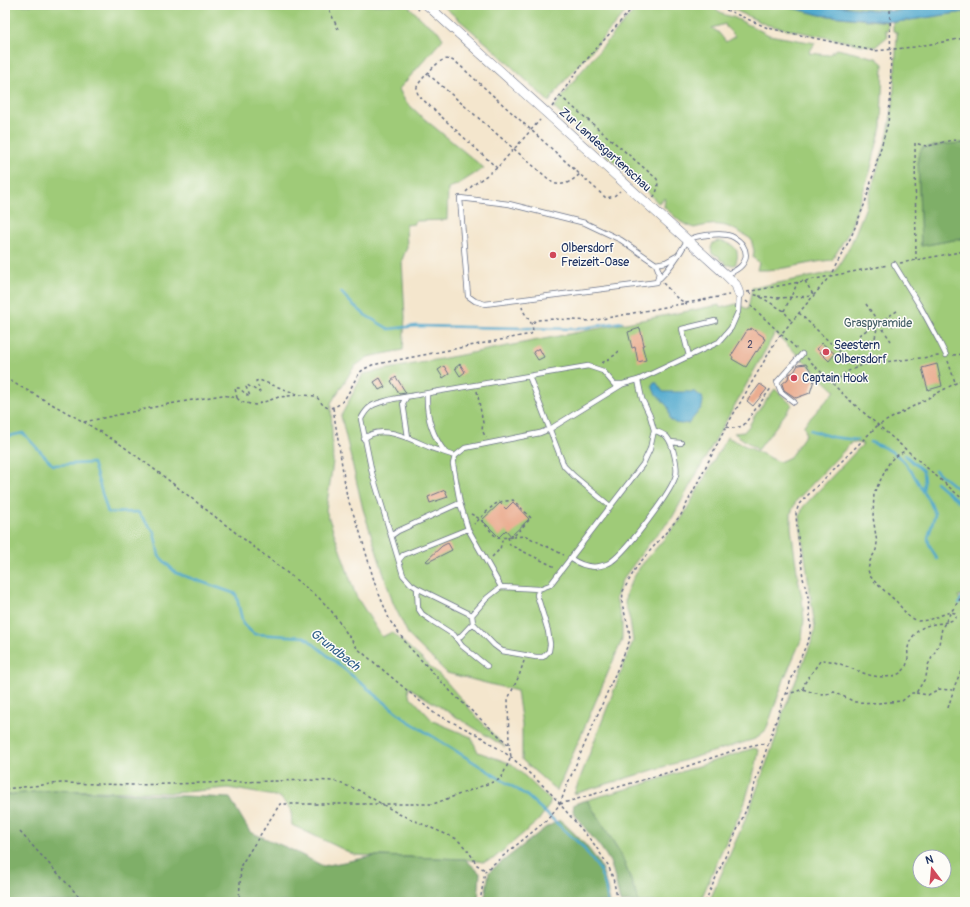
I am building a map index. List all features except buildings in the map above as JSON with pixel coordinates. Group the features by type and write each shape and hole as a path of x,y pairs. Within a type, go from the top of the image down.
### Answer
{"street":[{"name":"Zur Landesgartenschau","path":"427,5 689,240 743,293"}],"lane":[{"path":"460,198 509,204 585,223 621,240 656,264 659,272 657,282 485,304 475,301 468,296 460,198"},
{"path":"660,278 689,240 704,235 730,236 738,241 745,251 745,262 739,269 725,274"},
{"path":"656,264 666,262 679,254"},
{"path":"894,264 940,341 946,356"},
{"path":"472,615 417,588 403,575 372,472 364,439 361,419 365,412 371,405 475,385 588,366 603,371 614,384 623,384 638,380 719,342 731,328 738,312 743,293"},
{"path":"689,356 682,329 715,321"},
{"path":"794,402 780,392 777,382 802,354"},
{"path":"528,376 564,466 610,506"},
{"path":"539,589 537,595 548,631 550,644 549,651 542,657 526,656 502,651 494,645 473,623 472,615 487,598 501,587 539,589 550,585 643,464 650,449 654,430 650,416 642,399 638,380"},
{"path":"501,587 468,529 460,503 453,464 455,456 465,448 540,433 550,429 623,384"},
{"path":"427,394 426,407 430,427 445,453"},
{"path":"406,398 403,403 408,437"},
{"path":"570,558 576,563 587,567 602,566 612,561 634,537 666,496 676,475 676,461 670,442 666,437 654,430"},
{"path":"364,439 368,435 382,432 408,437 455,456"},
{"path":"670,442 681,443"},
{"path":"391,536 398,531 460,503"},
{"path":"399,560 403,555 468,529"},
{"path":"417,588 418,608 422,614 454,634 466,649 487,666"},
{"path":"458,639 473,623"}],"path":[{"path":"327,5 338,29"},
{"path":"460,198 473,185 497,168 546,113 580,67 635,5"},
{"path":"715,5 768,28 874,51 914,47 965,38"},
{"path":"480,902 485,871 547,820 560,804 630,640 629,629 622,604 623,591 637,566 680,515 726,427 780,333 830,276 851,237 866,203 888,123 891,93 890,5"},
{"path":"497,168 419,96 417,87 436,64 448,59 456,62 606,198 614,196 620,191"},
{"path":"428,74 554,183 559,185 567,183 574,180 580,174"},
{"path":"560,95 657,179 658,184 656,193 649,205"},
{"path":"916,260 915,144 927,146 959,140 965,142"},
{"path":"533,323 536,320 556,319 591,322 830,276"},
{"path":"660,278 677,298 687,304"},
{"path":"805,281 814,296"},
{"path":"784,311 793,296 798,282"},
{"path":"743,293 777,298 814,296"},
{"path":"743,293 780,333"},
{"path":"759,296 784,311 791,322"},
{"path":"84,422 168,404 223,395 237,398 241,402 255,404 279,397 300,395 316,396 328,408 333,408 339,406 344,400 358,374 363,369 372,365 531,334 533,332 533,323 523,312 520,300"},
{"path":"866,304 891,341"},
{"path":"859,334 897,311"},
{"path":"799,313 856,367"},
{"path":"878,323 894,326"},
{"path":"875,338 878,323"},
{"path":"596,369 604,362 615,356 621,349"},
{"path":"965,354 876,362 856,367 846,372 833,384 877,426 965,501"},
{"path":"946,356 955,383"},
{"path":"5,378 120,444 158,472 318,597 330,609 357,648 434,713 478,735 511,756 548,790 594,844 608,865 613,878 618,902"},
{"path":"705,902 746,810 785,694 810,636 811,625 808,597 797,528 796,513 799,504 877,426 965,378"},
{"path":"237,398 235,388 239,388 249,397 250,396 246,387 247,385 259,392 260,391 256,381 259,380 300,395"},
{"path":"726,427 734,428 743,426 777,382"},
{"path":"475,385 480,403 483,423 482,430 488,443"},
{"path":"333,408 347,497 359,529 374,584 390,621 409,647 452,693 509,745"},
{"path":"785,694 802,689 822,660 833,662 873,676 893,676 902,673 908,662 908,648 916,632 926,626 946,622 956,618 955,613 946,612 928,620 918,621 908,616 897,602 870,576 869,566 874,556 877,543 873,517 874,493 889,463 895,456 906,450"},
{"path":"468,529 498,502 513,500 531,518 513,537"},
{"path":"480,519 497,538 526,536 570,558"},
{"path":"487,562 500,549 504,537"},
{"path":"508,537 510,545 561,570"},
{"path":"916,693 926,677 928,665 939,644 942,628 965,592"},
{"path":"239,902 241,865 280,804 433,804 501,779 511,756 509,745 508,699 519,676 526,656"},
{"path":"948,708 953,691 965,662"},
{"path":"802,689 810,692 829,694 834,692 855,702 879,703 902,701 912,693 928,695 940,689 953,691"},
{"path":"560,804 673,771 753,744 768,743"},
{"path":"5,789 61,783 133,784 310,780 334,781 358,790 399,814 457,839 469,852 477,865 485,871"},
{"path":"20,832 84,902"}],"green space":[{"path":"5,5 407,5 426,23 438,31 443,39 399,89 405,101 421,116 484,168 457,185 448,188 447,220 416,221 414,224 406,225 407,247 402,260 405,317 403,350 368,357 354,367 331,403 333,462 326,510 356,596 382,637 392,632 444,679 505,747 408,687 409,695 433,721 471,737 478,752 512,764 551,801 538,821 493,859 483,862 465,859 355,855 292,825 291,810 280,797 228,788 174,793 53,790 5,795"},
{"path":"442,5 632,5 561,85 549,102 493,49"},
{"path":"639,5 709,5 725,15 733,17 769,35 815,43 809,53 828,55 837,49 876,58 883,64 881,127 870,172 849,232 832,260 786,268 757,270 759,262 753,258 754,251 751,239 736,230 724,226 711,225 694,228 681,222 664,207 665,198 658,203 646,190 554,108 579,74","holes":["725,24 735,36 726,42 719,33 712,28"]},
{"path":"724,5 781,5 820,15 888,22 888,31 885,30 888,36 875,47 862,45 767,25"},
{"path":"828,5 888,5 888,11"},
{"path":"892,5 948,5 893,11"},
{"name":"Graspyramide","path":"965,12 965,145 962,143 922,148 918,157 921,246 965,238 965,595 958,596 965,607 965,902 709,902 749,811 780,726 782,715 813,638 815,627 800,516 803,507 863,444 852,442 796,501 791,513 791,528 804,620 802,638 785,677 766,730 755,739 574,794 633,641 630,620 625,604 626,594 630,584 640,567 682,518 727,437 779,462 790,457 806,434 804,425 835,391 775,333 672,518 651,541 622,580 616,598 622,622 622,640 557,791 522,760 522,725 517,691 447,673 409,636 393,603 363,509 341,416 363,374 719,305 720,308 736,304 748,309 752,288 835,272 851,244 865,209 888,134 893,104 897,36 897,32 893,31 893,22"},
{"path":"962,143 965,145 965,238 921,246 918,157 922,148"},
{"path":"718,241 728,243 735,248 737,251 737,259 735,265 726,265 724,261 720,260 719,256 712,254 711,248 713,243"},
{"path":"775,389 792,405 758,450 734,433 744,432"},
{"path":"754,748 759,750 743,808 721,852 700,902 639,902 621,854 587,800 644,784"},
{"path":"53,790 230,798 250,832 288,848 323,866 375,856 465,859 480,873 478,902 5,902 5,795"},
{"path":"587,800 621,854 639,902 620,902 615,877 610,862 573,811 574,804"},
{"path":"560,820 590,850 598,862 604,877 610,902 484,902 489,872 545,828"}],"water":[{"path":"781,5 828,5 897,11 948,5 965,5 965,12 897,22 820,15"},
{"path":"656,382 663,392 695,392 702,397 702,407 689,423 675,423 670,419 668,407 655,393 652,385"}],"waterway":[{"path":"341,292 365,315 389,329 416,326 576,329 622,322"},
{"path":"810,430 832,437 857,440"},
{"name":"Grundbach","path":"5,437 23,433 53,465 93,463 108,513 138,512 154,532 159,556 176,573 236,594 243,624 254,634 305,637 405,719 526,795 582,846 599,869 605,885 608,902"},
{"path":"870,442 889,450 902,460 913,473 923,491"},
{"path":"905,455 923,471 923,491 935,514 928,538 929,544 937,559"},
{"path":"935,470 965,495"},
{"path":"936,482 965,507"},
{"path":"959,603 965,593"}],"place":[{"name":"Olbersdorf Freizeit-Oase","path":"553,255"},
{"name":"Seestern Olbersdorf","path":"826,352"},
{"name":"Captain Hook","path":"794,378"}]}
